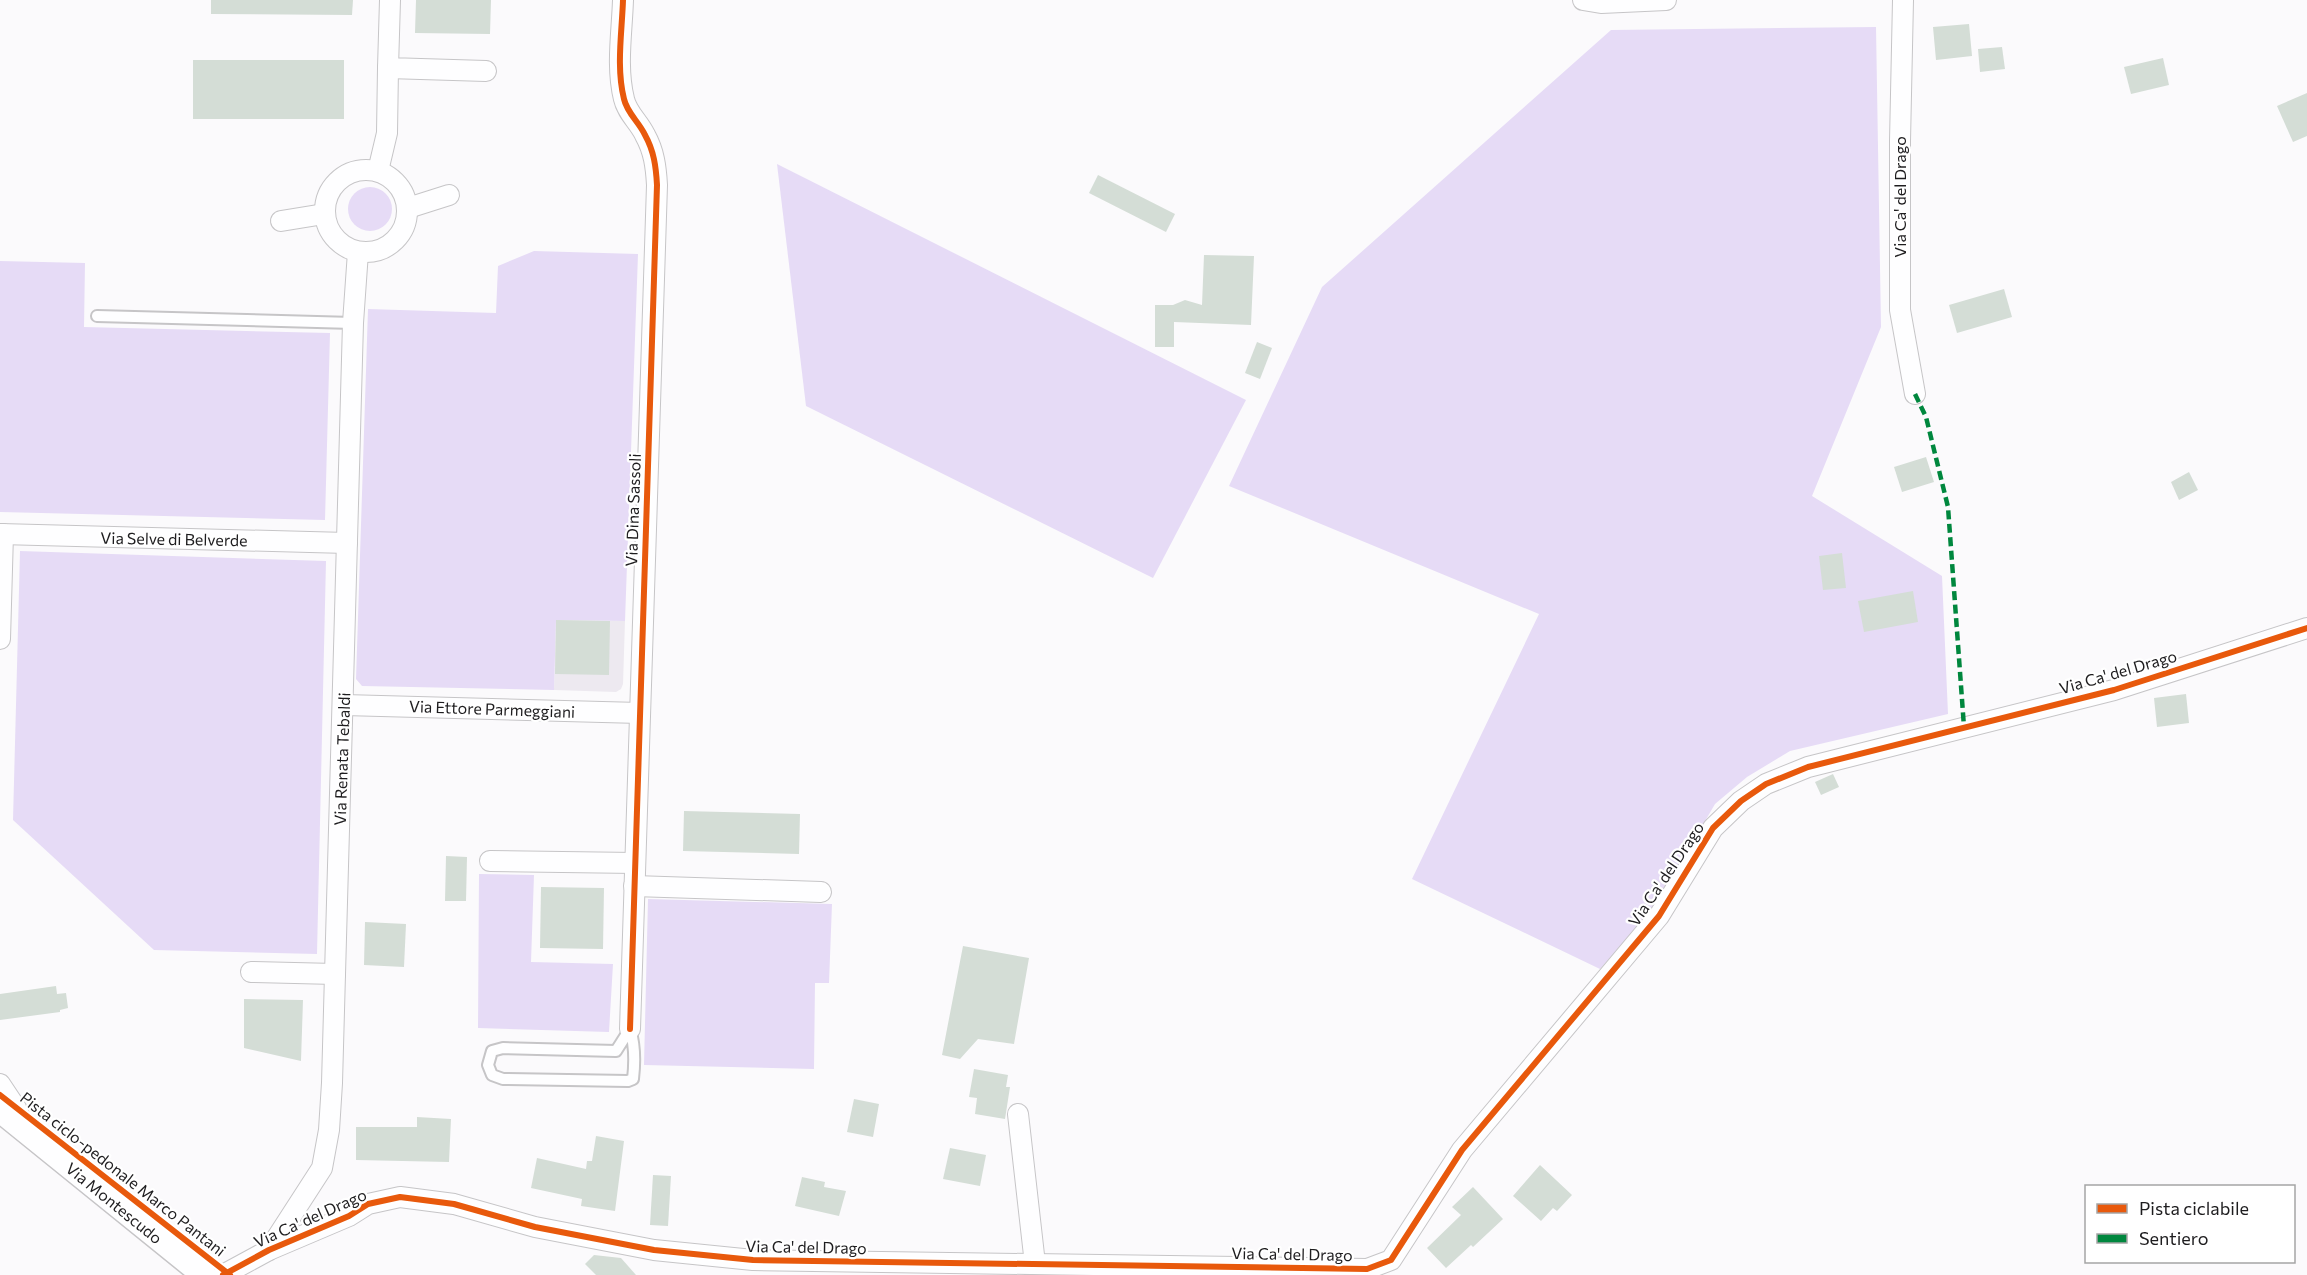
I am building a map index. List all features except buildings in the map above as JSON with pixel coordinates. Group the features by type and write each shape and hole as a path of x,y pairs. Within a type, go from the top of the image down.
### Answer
{"street":[{"path":"378,171 387,133 390,0"},
{"name":"Via Dina Sassoli","path":"623,0 620,75 624,100 632,118 645,134 655,160 657,185 630,1029"},
{"path":"1583,0 1601,3 1666,0"},
{"name":"Via Ca' del Drago","path":"1903,0 1900,310 1915,394"},
{"path":"388,68 486,71"},
{"path":"362,169 378,171 390,177 399,185 408,208 406,223 399,236 387,247 373,252 358,252 341,244 329,231 324,214 326,198 334,184 347,174 362,169"},
{"path":"408,208 449,195"},
{"path":"281,221 324,214"},
{"name":"Via Renata Tebaldi","path":"269,1250 322,1168 329,1130 344,705 353,323 358,252"},
{"path":"0,639 2,534"},
{"name":"Via Selve di Belverde","path":"2,534 347,543"},
{"name":"Via Ca' del Drago","path":"223,1275 269,1250 349,1216 368,1204 400,1197 454,1204 535,1227 654,1250 753,1260 1367,1269 1391,1260 1461,1150 1659,916 1713,828 1741,801 1766,784 1808,767 2114,690 2307,628"},
{"name":"Via Ettore Parmeggiani","path":"344,705 640,713"},
{"path":"490,861 635,863"},
{"path":"634,886 821,892"},
{"path":"251,972 335,974"},
{"name":"Via Montescudo","path":"0,1084 16,1107 25,1130"},
{"name":"Via Montescudo","path":"0,1110 204,1275"},
{"path":"1018,1114 1035,1264"}],"lane":[{"path":"97,316 353,323"},
{"name":"Via Dina Sassoli","path":"630,1029 634,1042 634,1070 633,1078 628,1081 502,1078 492,1075 488,1065 492,1051 503,1048 616,1050 630,1029"}],"shaded area":[{"path":"1876,27 1881,327 1812,496 1942,576 1948,714 1790,751 1747,777 1715,804 1655,907 1600,969 1412,879 1539,614 1229,486 1322,287 1611,30"},
{"path":"777,164 1246,400 1153,578 806,406"},
{"path":"370,187 379,188 386,193 391,200 391,218 386,225 379,230 370,231 361,230 354,225 349,218 348,209 349,200 354,193 361,188"},
{"path":"534,251 638,254 625,621 556,620 554,690 362,686 356,679 368,309 496,313 498,266"},
{"path":"0,261 85,263 84,327 330,333 325,520 0,512"},
{"path":"20,551 326,561 317,954 154,950 13,820"},
{"path":"556,620 625,621 621,689 616,692 554,690"},
{"path":"479,874 534,875 531,962 613,964 609,1032 478,1028"},
{"path":"648,899 832,904 829,983 815,983 814,1069 644,1065"}],"marked path":[{"path":"1915,394 1926,417 1948,507 1964,727"}],"cycle path":[{"path":"623,0 620,62 624,99 651,147 657,185 630,1029"},
{"path":"223,1275 269,1250 349,1216 368,1204 400,1197 454,1204 535,1227 654,1250 753,1260 1367,1269 1391,1260 1462,1150 1659,916 1713,828 1741,801 1766,784 1808,767 2114,690 2307,628"},
{"name":"Pista ciclo-pedonale Marco Pantani","path":"0,1095 230,1275"}]}
